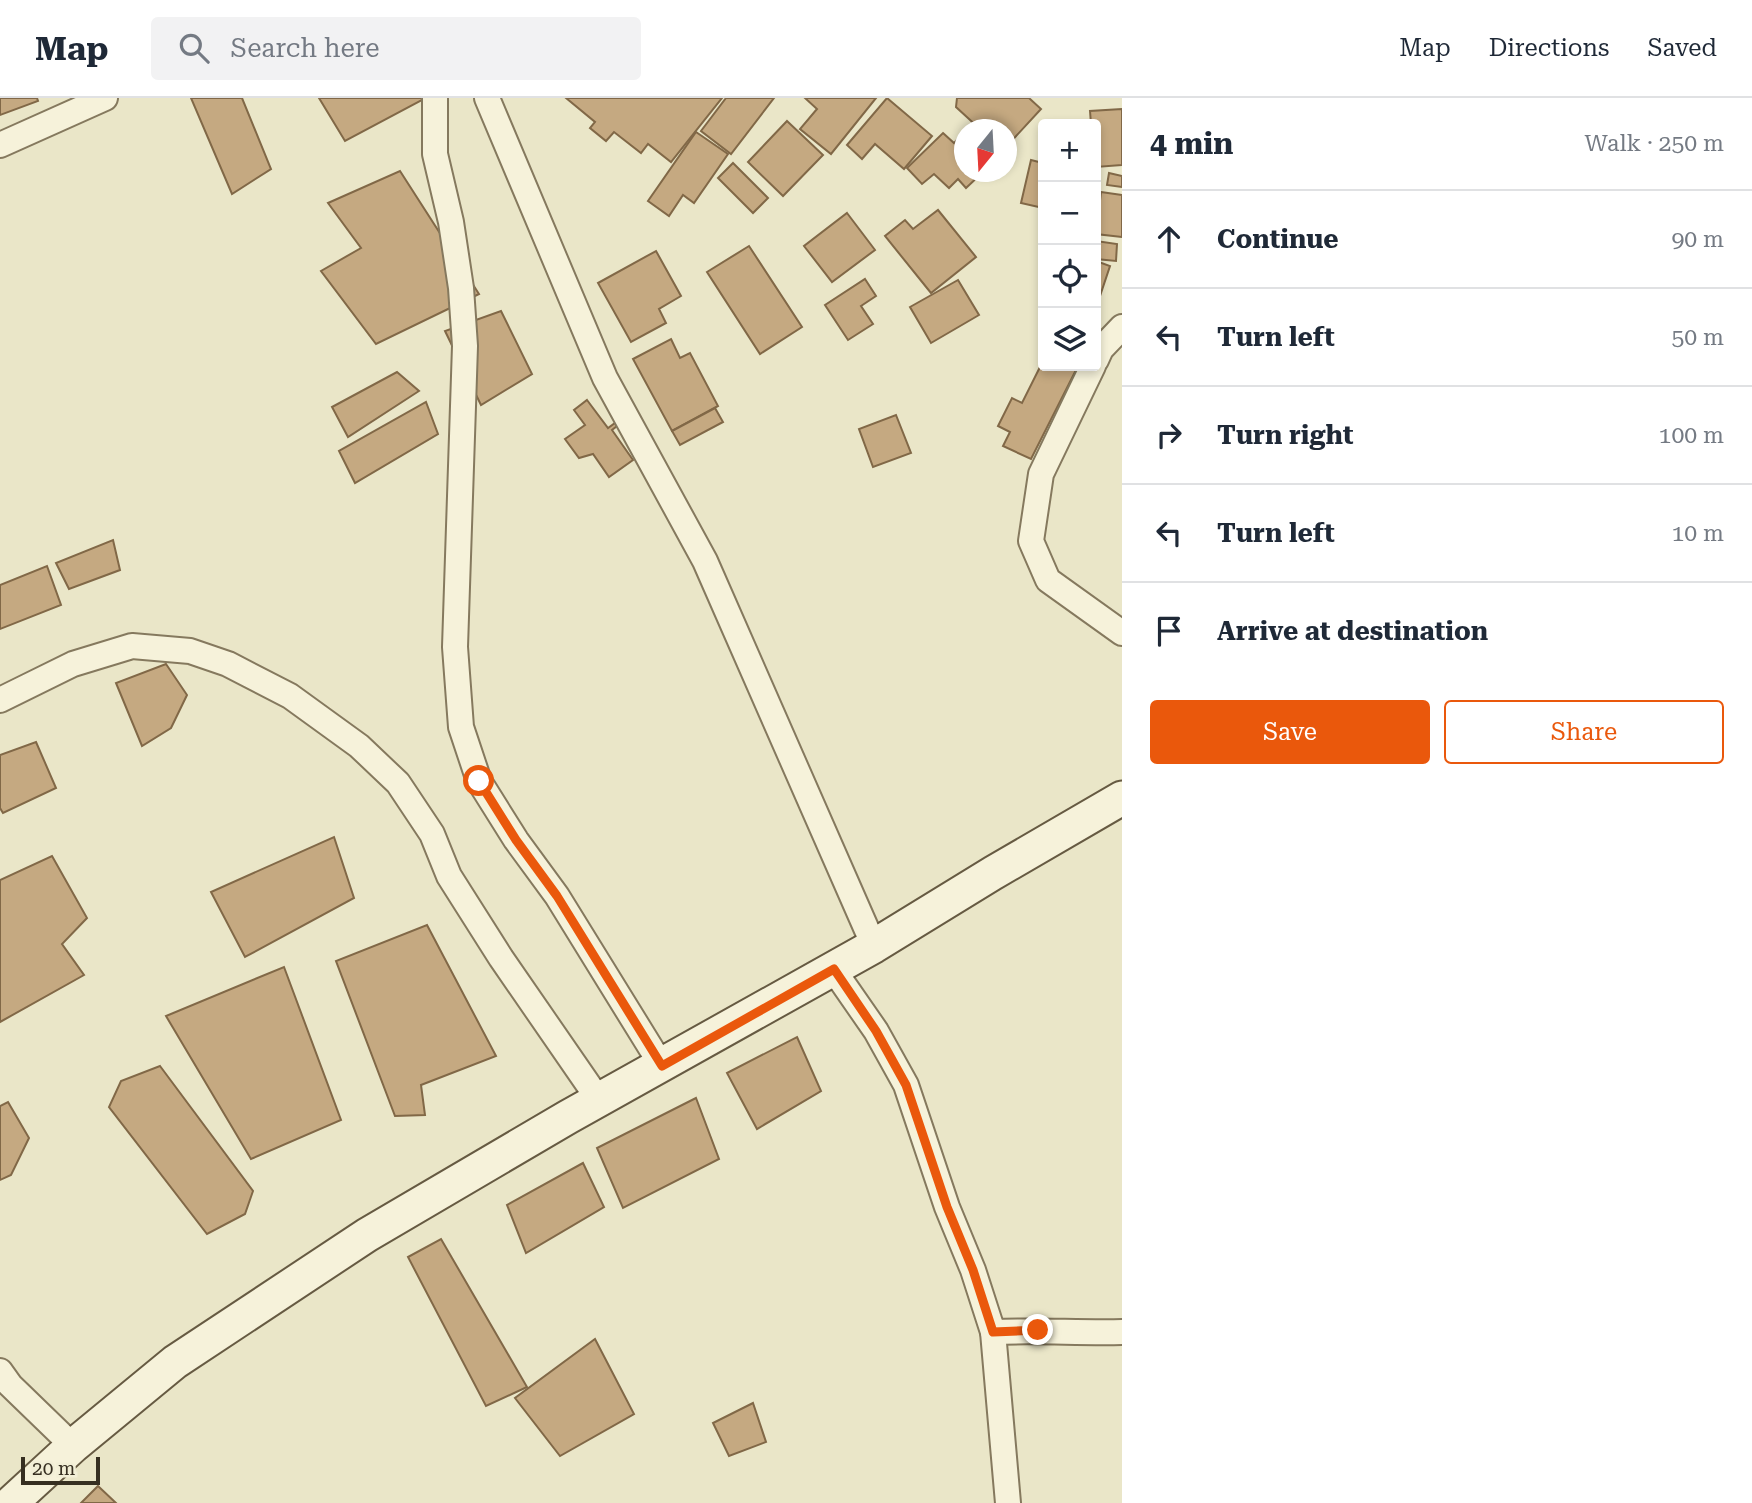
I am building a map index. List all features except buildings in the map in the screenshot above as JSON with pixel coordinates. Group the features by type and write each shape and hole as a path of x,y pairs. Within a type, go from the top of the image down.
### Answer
{"main road":[{"path":"11,1503 73,1446 175,1362 367,1235 599,1100 874,946 1122,798"}],"street":[{"path":"0,145 105,98"},
{"path":"435,98 435,154 451,222 466,346 455,647 461,727 479,781 516,840 557,896 662,1066"},
{"path":"487,98 605,378 705,561 874,946"},
{"path":"1101,349 1122,327"},
{"path":"1091,371 1041,474 1031,541 1048,580 1122,633"},
{"path":"0,700 73,664 132,646 190,651 228,664 290,696 359,747 398,783 432,834 449,876 501,958 599,1100"},
{"path":"834,969 876,1031 906,1085 947,1207 973,1270 993,1332 1008,1503"},
{"path":"993,1332 1122,1332"},
{"path":"0,1371 10,1385 73,1446"}],"route":[{"path":"479,781 516,840 557,896 662,1066 834,969 876,1031 906,1085 993,1332 1038,1330"}]}
